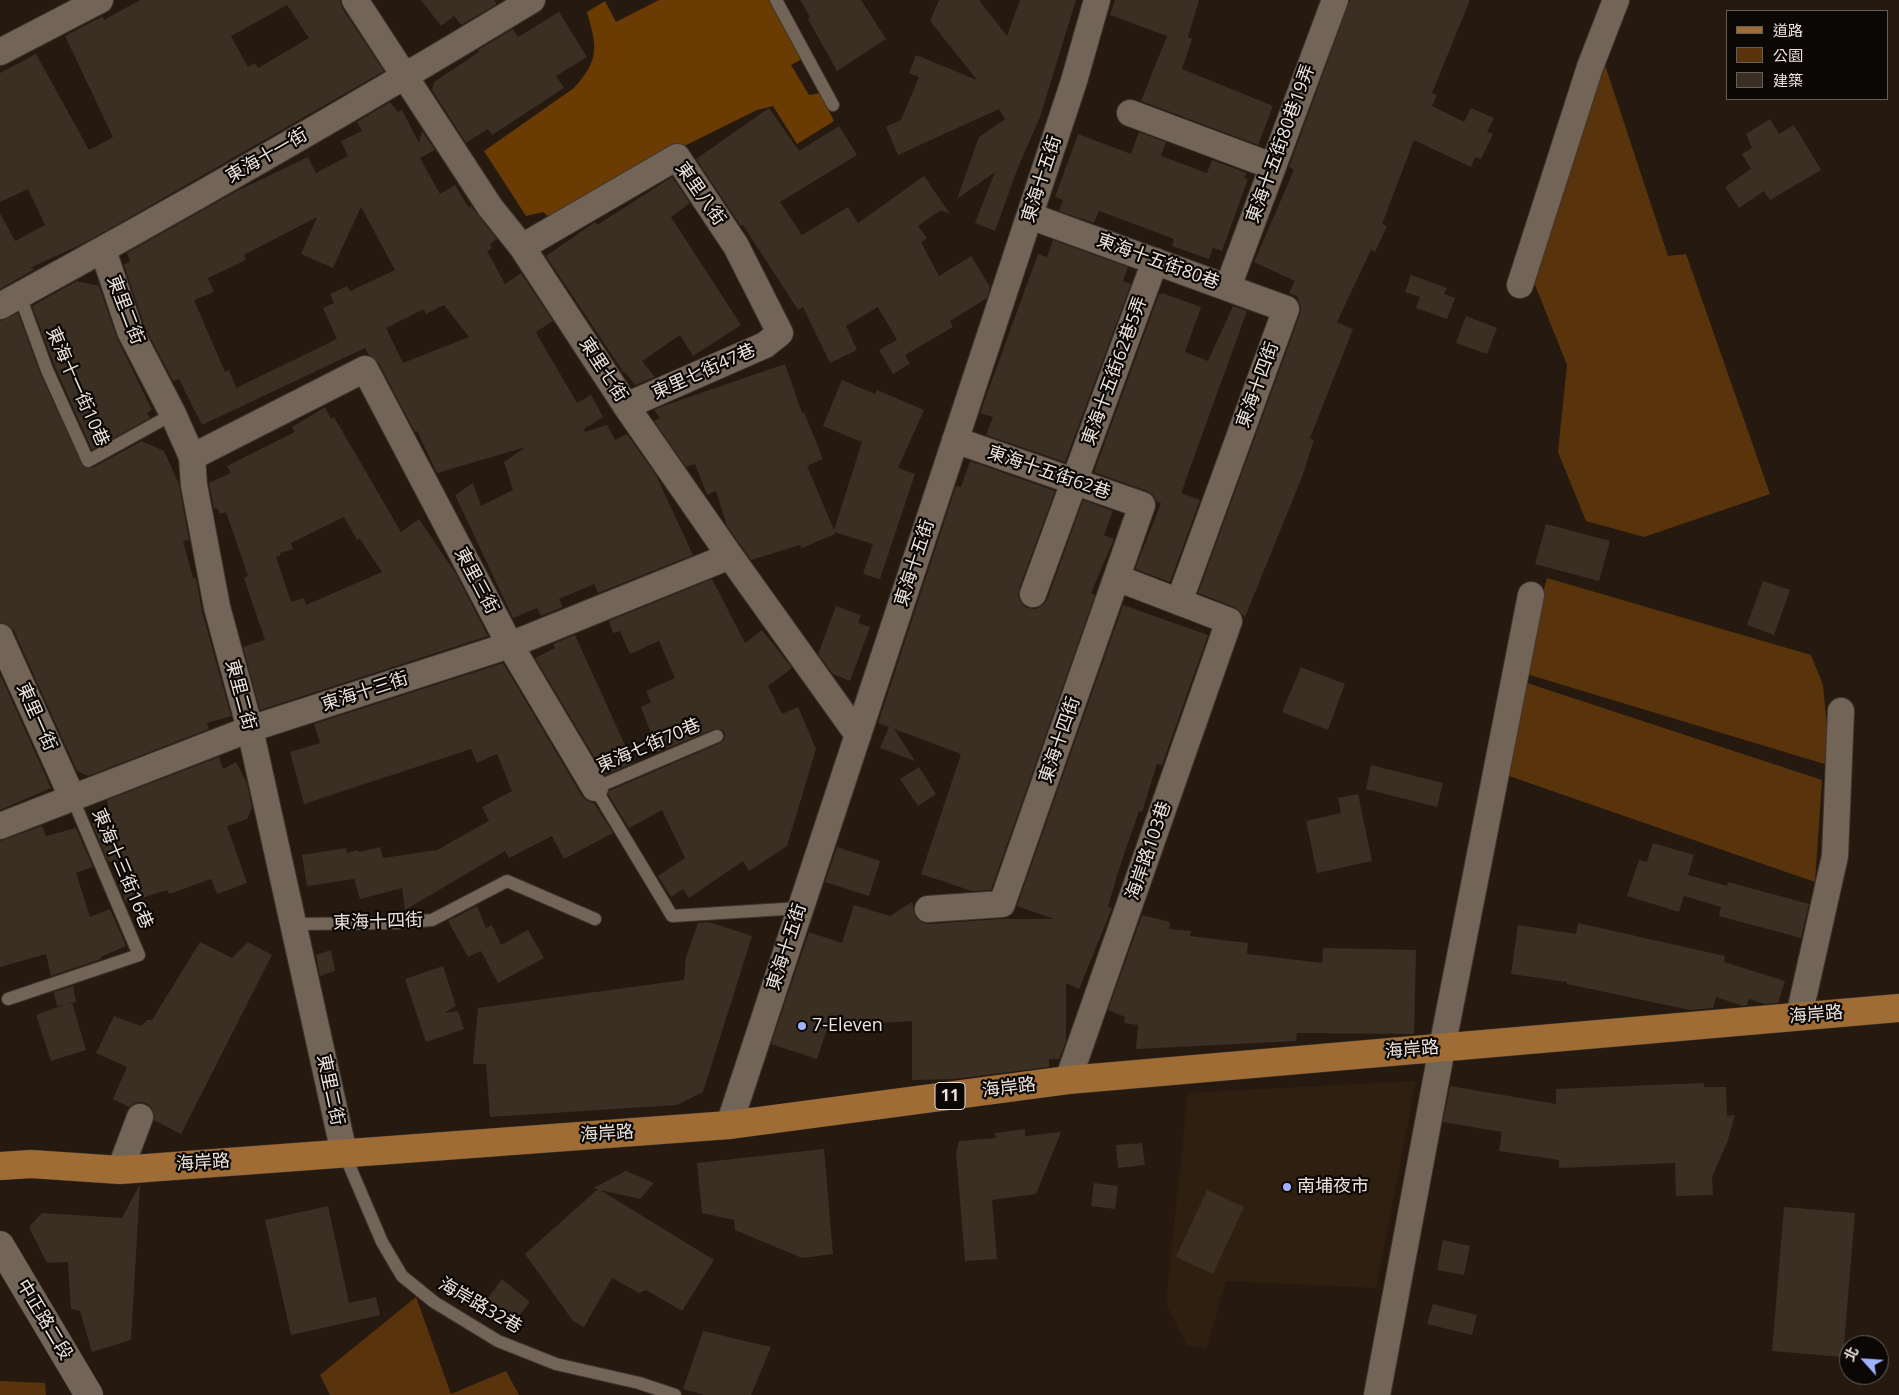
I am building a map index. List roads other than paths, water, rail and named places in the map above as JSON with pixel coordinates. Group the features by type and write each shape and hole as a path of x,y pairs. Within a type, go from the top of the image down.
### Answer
{"main road":[{"name":"海岸路","path":"0,1166 31,1164 120,1170 729,1125 1068,1080 1899,1008"}],"street":[{"path":"0,52 100,0"},
{"name":"東里七街","path":"356,0 490,207 522,247 626,406 858,735"},
{"name":"東海十一街","path":"10,301 103,250 405,77 532,0"},
{"name":"東海十五街","path":"729,1125 1030,216 1074,81 1097,0"},
{"name":"東海十五街80巷19弄","path":"1228,287 1334,0"},
{"path":"1520,285 1590,67 1616,0"},
{"path":"1130,113 1272,166"},
{"name":"東里八街","path":"522,247 677,157 736,246 780,333"},
{"name":"東海十五街80巷","path":"1030,216 1286,309"},
{"name":"東里二街","path":"103,250 130,332 173,414 192,456 194,486 217,606 250,730 344,1153"},
{"name":"東海十五街62巷5弄","path":"1032,594 1155,261"},
{"name":"東海十四街","path":"1179,602 1286,309"},
{"name":"東里七街47巷","path":"626,406 765,345 780,333"},
{"name":"東里三街","path":"192,456 365,369 510,645 595,788"},
{"name":"東海十五街62巷","path":"955,440 1142,505"},
{"name":"東海十四街","path":"928,909 1002,904 1142,505"},
{"name":"東海十三街","path":"0,826 250,730 510,645 730,556"},
{"path":"1117,578 1179,602"},
{"path":"1377,1395 1442,1048 1531,595"},
{"name":"海岸路103巷","path":"1068,1080 1230,621 1179,602"},
{"name":"東里一街","path":"0,638 72,797"},
{"path":"1799,1016 1836,856 1841,711"},
{"path":"120,1170 140,1117"},
{"name":"中正路二段","path":"0,1245 89,1395"}],"lane":[{"path":"776,0 833,105"},
{"name":"東海十一街10巷","path":"10,301 47,370 88,461 173,414"},
{"name":"東海七街70巷","path":"595,788 717,736"},
{"path":"595,788 672,916 800,908"},
{"name":"東海十三街16巷","path":"8,999 140,955 72,797"},
{"name":"東海十四街","path":"294,924 396,923 432,920 507,881 595,919"},
{"name":"海岸路32巷","path":"344,1153 382,1242 402,1276 434,1302 498,1341 556,1364 639,1383 675,1395"}],"place":[{"name":"7-Eleven","path":"802,1026"},
{"name":"南埔夜市","path":"1287,1187"}]}
